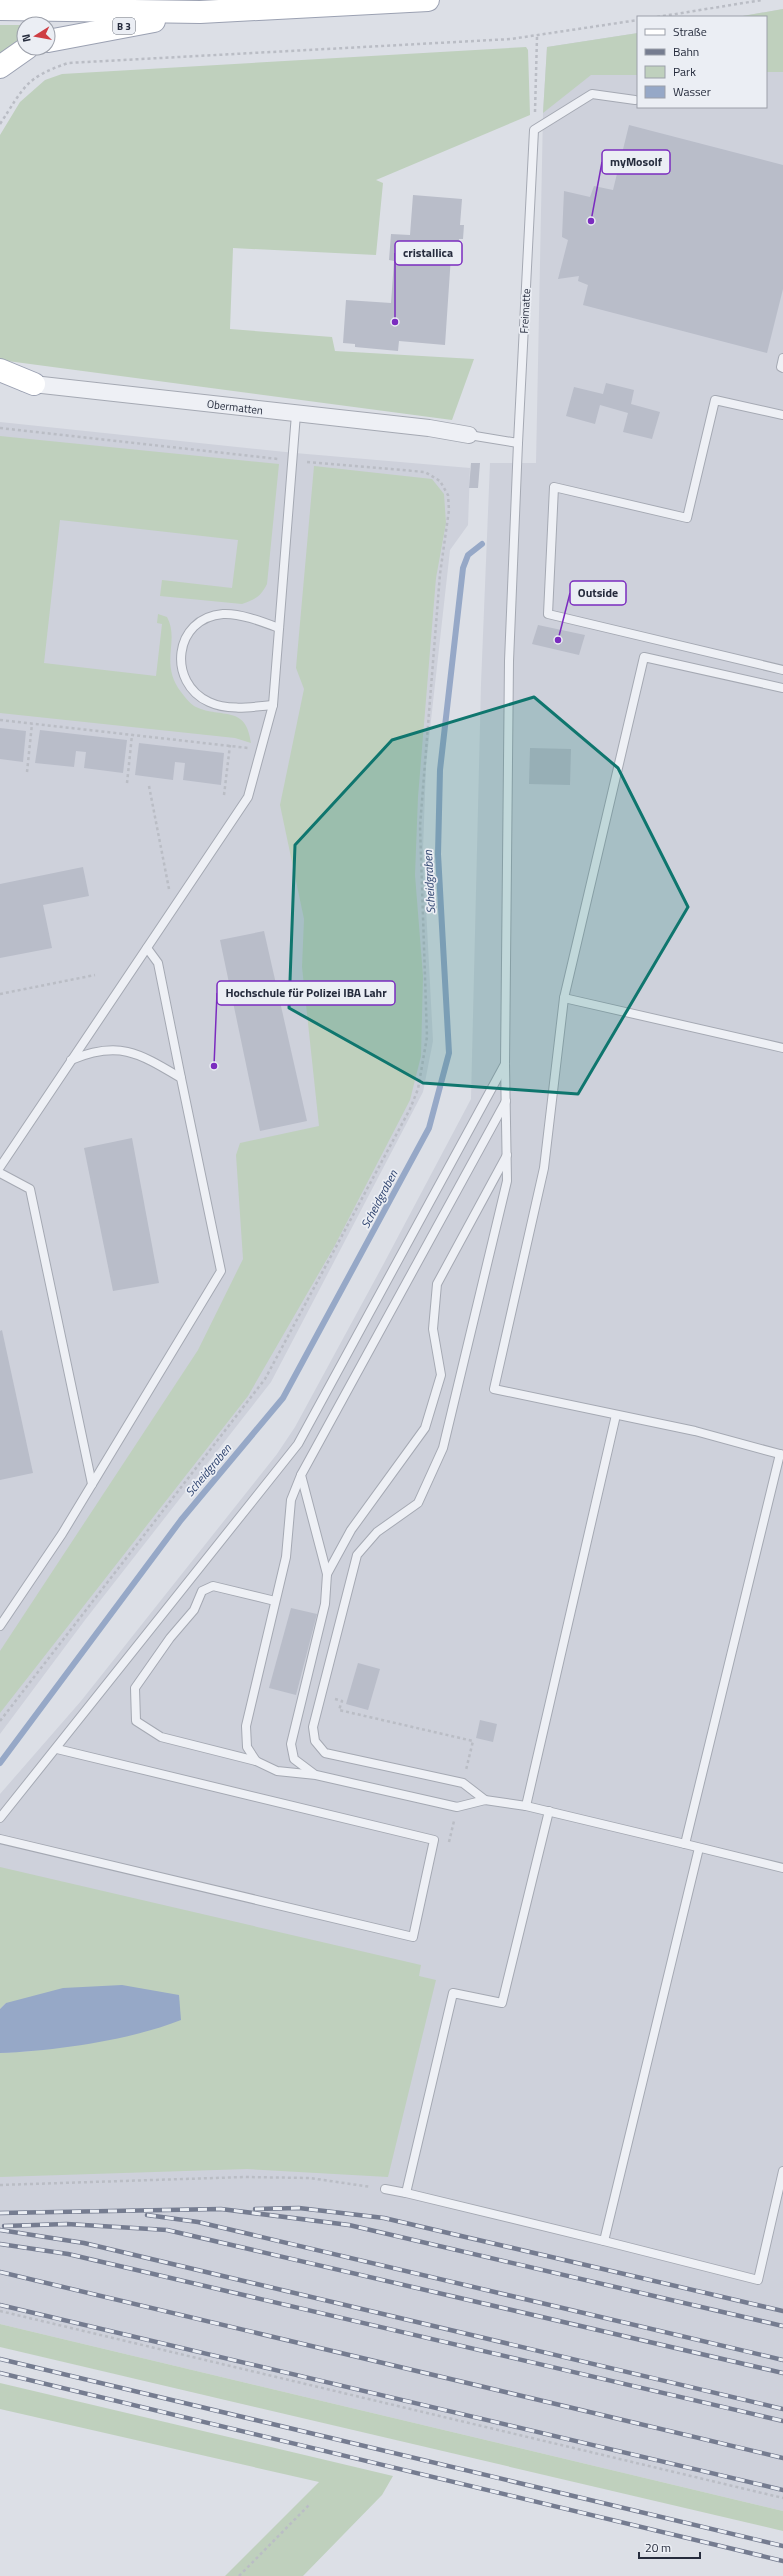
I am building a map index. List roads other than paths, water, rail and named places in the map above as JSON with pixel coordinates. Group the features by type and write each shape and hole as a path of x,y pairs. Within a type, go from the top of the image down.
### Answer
{"main road":[{"name":"B 3","path":"169,0 200,12"},
{"name":"B 3","path":"0,9 200,12 428,0"},
{"name":"B 3","path":"56,39 200,12"},
{"path":"0,67 16,56"},
{"path":"0,370 34,384"}],"street":[{"name":"Obermatten","path":"0,380 429,428 470,435"}],"lane":[{"name":"Freimatte","path":"485,1800 463,1783 325,1752 314,1741 313,1728 357,1555 377,1532 418,1503 443,1448 507,1181 508,1153 505,1064 509,662 518,443 534,130 592,94 635,100"},
{"path":"783,358 781,367 783,368"},
{"path":"783,415 715,400 687,518 554,487 548,614 783,670"},
{"path":"0,1167 248,797 272,706 294,461 296,414"},
{"path":"470,435 518,443"},
{"path":"272,706 234,708 208,702 197,695 188,684 183,673 182,642 193,626 212,617 224,614 279,628"},
{"path":"685,1844 781,1454 736,1441 494,1389 544,1168 564,998 644,657 783,688"},
{"path":"0,1626 62,1534 221,1271 158,963 146,948"},
{"path":"564,998 783,1048"},
{"path":"71,1060 94,1051 121,1050 144,1056 181,1078"},
{"path":"0,1818 57,1749 298,1444 505,1064"},
{"path":"256,1761 247,1747 246,1726 286,1556 292,1500 302,1475 506,1100"},
{"path":"327,1574 351,1530 425,1428 441,1375 433,1329 437,1284 508,1153"},
{"path":"0,1173 30,1189 92,1484"},
{"path":"526,1806 616,1415"},
{"path":"302,1475 327,1574 326,1604 291,1744 294,1759 316,1775"},
{"path":"275,1601 213,1586 202,1591 194,1610 170,1638 135,1688 136,1721 161,1737 256,1761 277,1771 316,1775 457,1807 485,1800 526,1806 783,1868"},
{"path":"0,1839 413,1937 434,1840 57,1749"},
{"path":"406,2193 453,1993 502,2003 549,1811"},
{"path":"604,2241 698,1848"},
{"path":"385,2189 604,2241 758,2280 783,2171"}],"water":[{"path":"122,1985 179,1995 181,2020 116,2039 44,2050 0,2053 0,2009 6,2003 63,1988"}],"waterway":[{"name":"Scheidgraben","path":"0,1763 181,1520 283,1398 429,1128 449,1053 438,854 440,770 463,568 468,555 482,544"}],"railway":[{"path":"255,2209 299,2208 384,2218 783,2311"},
{"path":"0,2213 221,2209 349,2225 783,2326"},
{"path":"147,2215 198,2222 783,2360"},
{"path":"4,2226 67,2224 167,2230 783,2373"},
{"path":"0,2230 84,2243 783,2409"},
{"path":"0,2244 68,2254 783,2421"},
{"path":"0,2272 783,2458"},
{"path":"0,2305 783,2490"},
{"path":"0,2359 783,2546"},
{"path":"0,2373 783,2561"}],"place":[{"name":"myMosolf","path":"591,221"},
{"name":"cristallica","path":"395,322"},
{"name":"Outside","path":"558,640"},
{"name":"Hochschule für Polizei IBA Lahr","path":"214,1066"}]}
